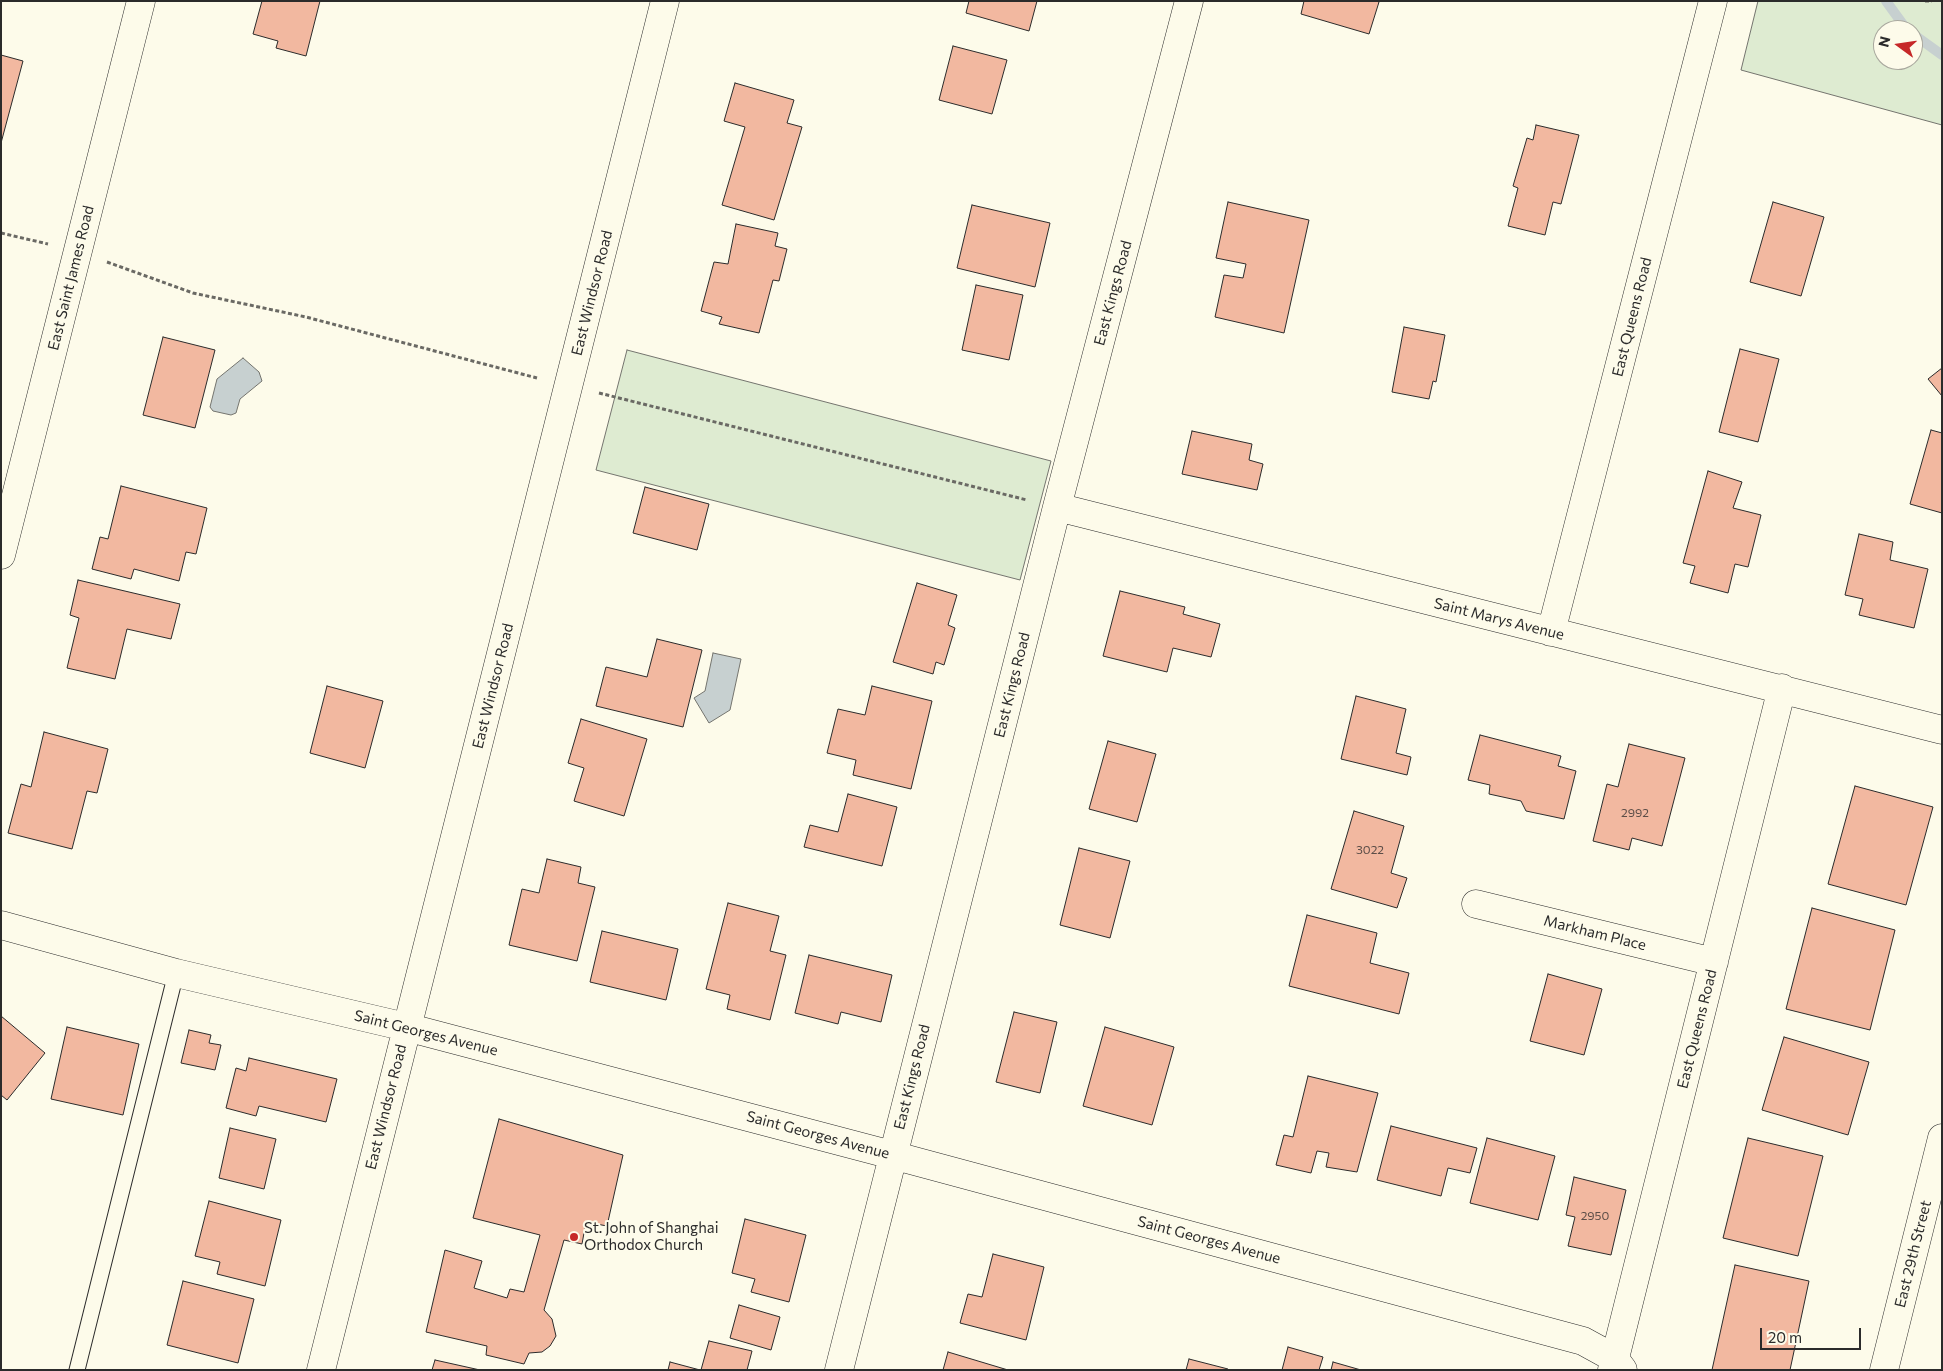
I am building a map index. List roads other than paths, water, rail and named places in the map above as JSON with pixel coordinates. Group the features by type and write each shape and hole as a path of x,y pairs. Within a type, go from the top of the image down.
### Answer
{"street":[{"name":"East Saint James Road","path":"1,555 141,1"},
{"name":"East Windsor Road","path":"321,1370 665,1"},
{"name":"East Kings Road","path":"839,1370 1057,507 1189,1"},
{"name":"East Queens Road","path":"1551,632 1713,1"},
{"name":"Saint Marys Avenue","path":"1057,507 1551,632 1782,688 1942,730"},
{"name":"East Queens Road","path":"1616,1366 1782,688"},
{"name":"Markham Place","path":"1476,904 1714,962"},
{"name":"Saint Georges Avenue","path":"1,925 176,973 406,1027 892,1155 1583,1341 1616,1366"},
{"name":"East 29th Street","path":"1884,1370 1942,1138"}],"lane":[{"path":"77,1370 176,973"}],"waterway":[{"path":"1886,1 1900,20"},
{"path":"1923,41 1942,55"}],"place":[{"name":"St. John of Shanghai Orthodox Church","path":"574,1237"}]}
